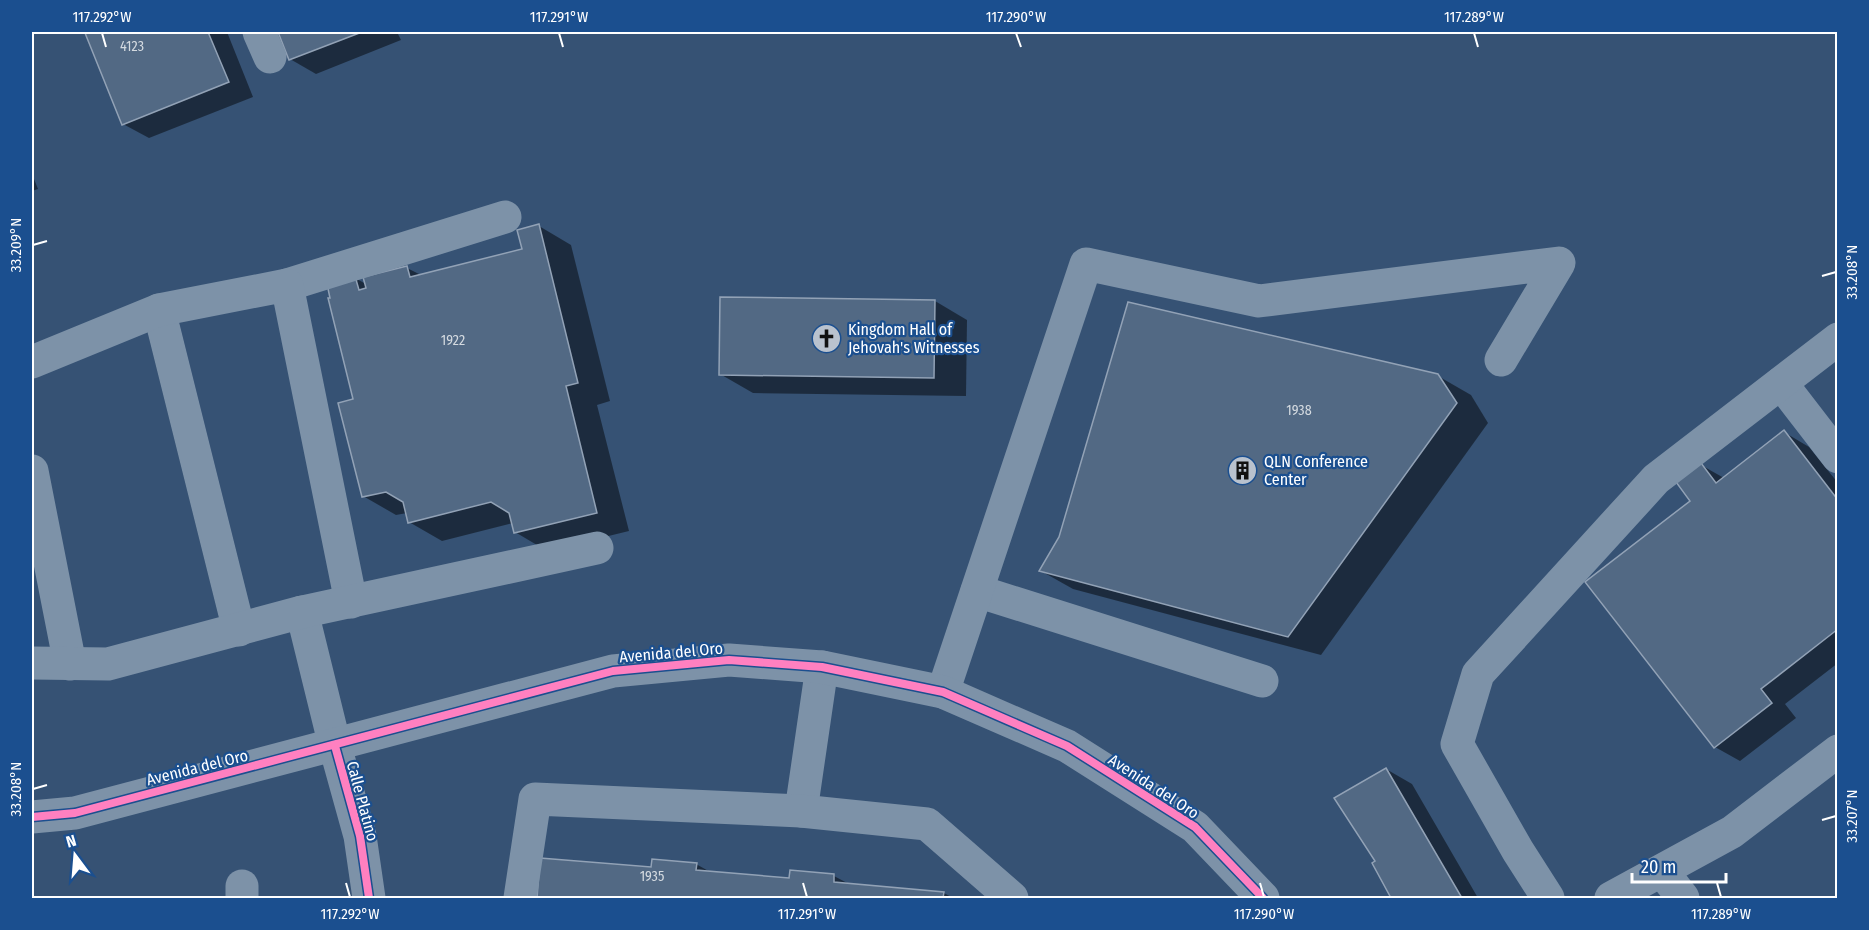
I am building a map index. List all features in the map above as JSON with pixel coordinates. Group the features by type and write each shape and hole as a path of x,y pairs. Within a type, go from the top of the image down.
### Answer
{"street":[{"path":"32,362 159,310 287,285 505,217"},
{"path":"944,692 1086,264 1259,301 1559,263 1501,360"},
{"path":"287,285 351,602"},
{"path":"159,310 239,630"},
{"path":"1548,898 1518,851 1457,744 1478,674 1656,479 1838,339"},
{"path":"1781,383 1838,457"},
{"path":"32,471 70,664"},
{"path":"32,663 108,664 302,612 597,548"},
{"path":"977,591 1262,681"},
{"name":"Calle Platino","path":"302,612 360,836 369,898"},
{"name":"Avenida del Oro","path":"32,817 75,813 613,671 729,660 822,667 944,692 1067,746 1195,827 1263,898"},
{"path":"801,811 822,667"},
{"path":"1611,898 1732,832 1838,751"},
{"path":"520,898 535,799 801,811 927,824 1012,898"},
{"path":"1662,871 1683,898"}],"building":[{"path":"208,32 229,82 122,125 85,33"},
{"path":"278,32 362,32 289,60"},
{"path":"539,224 578,383 566,386 597,513 514,533 509,513 491,502 408,523 403,502 386,492 362,497 338,403 353,399 328,298 330,298 327,284 355,276 359,290 366,288 363,277 407,266 410,277 522,249 517,230"},
{"name":"Kingdom Hall of Jehovah's Witnesses","path":"720,297 935,300 934,378 719,375"},
{"name":"QLN Conference Center","path":"1128,302 1438,374 1457,403 1288,637 1039,571 1059,537"},
{"path":"1784,430 1838,500 1838,629 1761,689 1772,703 1714,748 1585,582 1690,501 1676,482 1701,463 1716,483"},
{"path":"1386,768 1462,898 1391,898 1372,863 1375,861 1334,798"},
{"path":"540,858 651,867 652,859 697,863 696,870 789,878 790,870 834,874 834,882 944,892 943,898 537,898"}],"cycle path":[{"path":"32,817 75,813 613,671 729,660 822,667 943,692 1067,746 1195,827 1263,898"},
{"path":"335,746 360,836 369,898"}],"place":[{"name":"Kingdom Hall of Jehovah's Witnesses","path":"827,338"},
{"name":"QLN Conference Center","path":"1243,470"}]}
